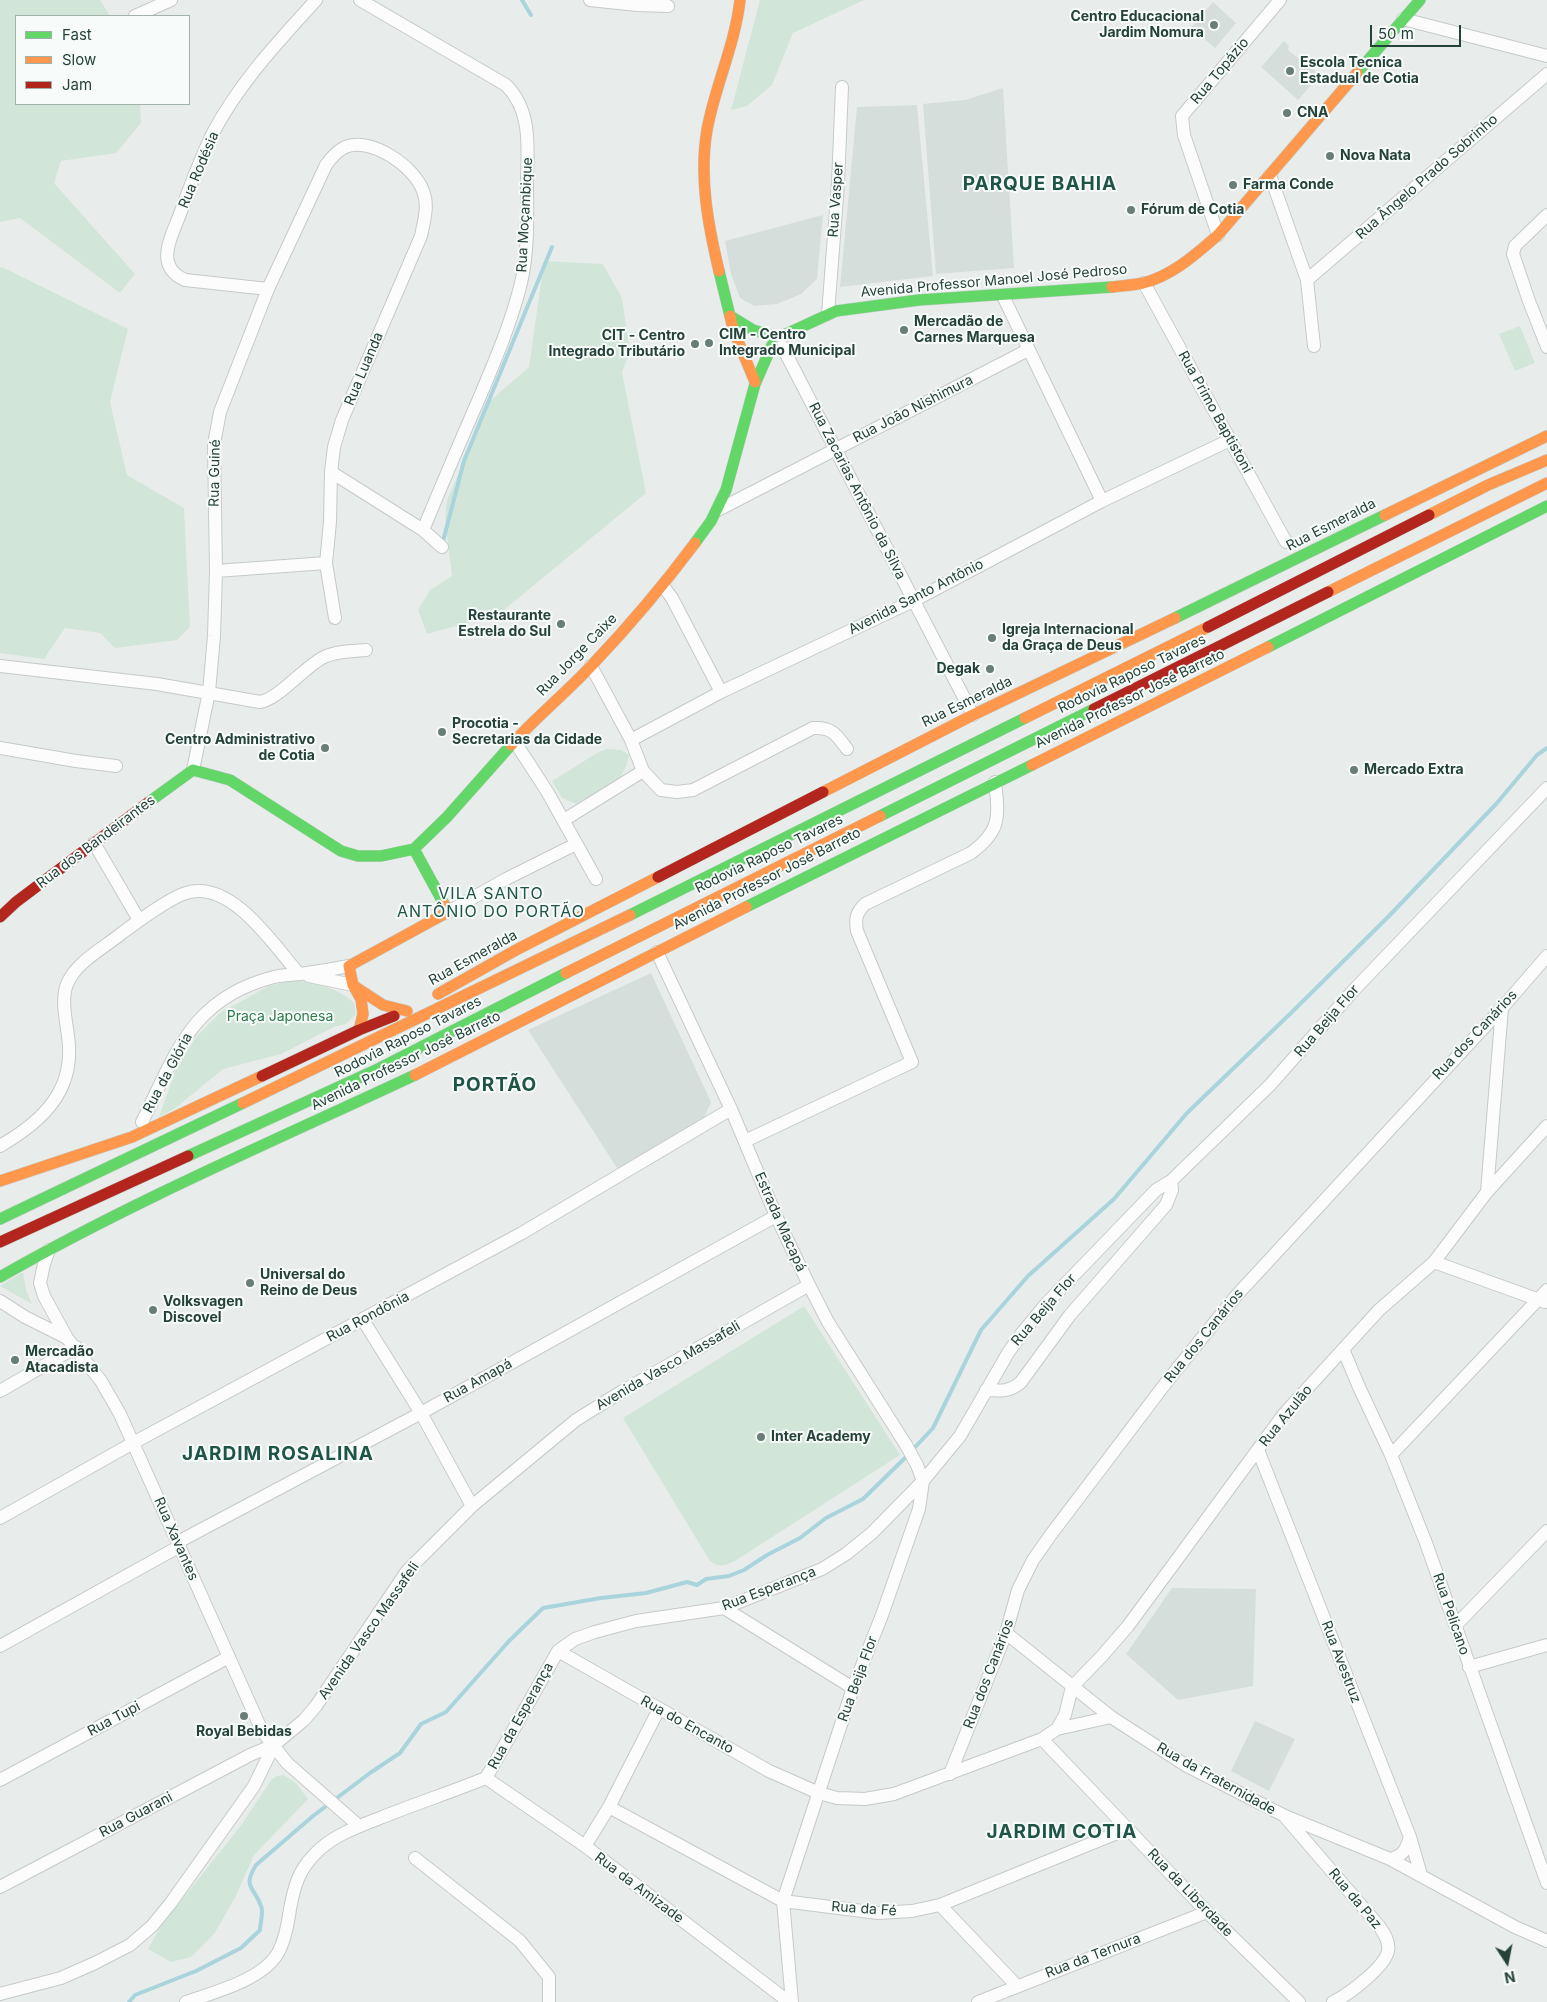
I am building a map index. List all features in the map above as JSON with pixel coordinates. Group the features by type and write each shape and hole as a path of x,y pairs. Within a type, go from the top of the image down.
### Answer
{"main road":[{"path":"740,0 734,40 717,89 703,155 712,244 734,329 756,382"},
{"name":"Avenida Professor Manoel José Pedroso","path":"777,340 836,311 918,300 1100,289 1144,283 1177,267 1191,258 1218,235 1420,0"},
{"path":"730,316 753,330 777,340"},
{"name":"Rua Jorge Caixe","path":"414,849 447,818 515,742 591,666 663,586 718,510 756,382 777,340"},
{"name":"Rua Esmeralda","path":"407,1011 512,953 973,715 1292,562 1501,457 1547,436"},
{"name":"Rodovia Raposo Tavares","path":"0,1219 698,883 1488,485 1547,460"},
{"name":"Rodovia Raposo Tavares","path":"0,1242 387,1065 618,946 1547,483"},
{"name":"Avenida Professor José Barreto","path":"2,1274 153,1197 396,1086 657,952 995,782 1218,673 1547,506"},
{"path":"979,728 1046,707"},
{"path":"835,785 944,743"},
{"path":"193,770 230,780 341,851 358,856 381,856 414,849 448,912 349,966 353,985 361,999 363,1014 359,1030"},
{"name":"Rua dos Bandeirantes","path":"0,917 16,902 193,770"},
{"path":"353,985 383,1006 407,1011"},
{"path":"0,1181 132,1137 359,1030 407,1011"}],"street":[{"path":"137,15 171,0"},
{"name":"Rua Rodésia","path":"268,289 185,280 175,276 168,265 167,248 192,181 214,132 259,64 316,0"},
{"name":"Rua Moçambique","path":"360,0 506,85 516,95 526,126 528,146 526,254 521,283 498,352 423,530"},
{"path":"590,0 637,2 668,6"},
{"name":"Rua Topázio","path":"1218,235 1184,135 1182,116 1280,0"},
{"path":"1403,19 1547,56"},
{"name":"Rua Ângelo Prado Sobrinho","path":"1307,280 1547,74"},
{"name":"Rua Vasper","path":"828,314 838,184 842,86"},
{"name":"Rua Guiné","path":"193,770 209,692 214,636 216,571 214,444 220,412 268,289 326,165 334,154 347,146 362,145 377,149"},
{"name":"Rua Luanda","path":"335,618 326,562 334,447 342,420 421,236 426,215 424,192 418,179 406,167 377,149"},
{"path":"1270,175 1307,280 1314,346"},
{"path":"1547,215 1515,246 1514,254 1529,301 1547,346"},
{"name":"Rua Primo Baptistoni","path":"1144,283 1286,542"},
{"path":"1003,296 1102,501"},
{"name":"Rua Zacarias Antônio da Silva","path":"777,340 836,449 973,715"},
{"name":"Rua João Nishimura","path":"718,510 1028,350"},
{"name":"Avenida Santo Antônio","path":"631,740 721,692 913,601 1102,501 1230,440"},
{"path":"331,472 423,530 442,547"},
{"path":"216,571 326,562"},
{"path":"663,586 672,598 721,692"},
{"path":"0,666 157,684 265,701 326,656 366,650"},
{"path":"591,666 631,740 643,770 661,790 677,792 693,790 813,728 824,728 834,732 847,749"},
{"path":"515,742 564,820 596,879"},
{"path":"0,748 116,766"},
{"path":"564,820 643,770"},
{"path":"745,1141 912,1062 857,931 855,919 858,911 865,904 971,853 985,843 992,833 998,810 995,782"},
{"name":"Rua Beija Flor","path":"791,2002 783,1901 853,1688 882,1615 919,1509 923,1481 960,1436 1012,1346 1046,1304 1156,1190 1171,1181 1270,1085 1352,992 1547,788"},
{"path":"94,843 139,920"},
{"path":"448,912 506,879 576,844"},
{"path":"0,1146 25,1132 47,1112 58,1095 71,1058 64,1007 67,985 76,968 139,920 185,893 199,890 221,895 242,908 299,974 353,985"},
{"name":"Estrada Macapá","path":"657,952 745,1141 776,1216 828,1322 906,1445 917,1464 923,1481"},
{"name":"Rua dos Canários","path":"950,1774 1006,1633 1018,1590 1034,1560 1052,1533 1168,1380 1236,1296 1270,1257 1354,1170 1547,956"},
{"path":"299,974 349,966"},
{"name":"Rua da Glória","path":"142,1122 180,1046 194,1023 214,1004 275,976 299,974"},
{"path":"1486,1192 1492,1142 1502,1008"},
{"name":"Rua Rondônia","path":"0,1518 133,1443 363,1320 522,1232 731,1110"},
{"name":"Rua Azulão","path":"1057,1729 1064,1715 1072,1687 1128,1626 1284,1414 1379,1310 1434,1262 1486,1192 1547,1126"},
{"path":"986,1390 1004,1391 1014,1389 1021,1382 1070,1315 1166,1205 1172,1190 1171,1181"},
{"name":"Rua Amapá","path":"0,1646 178,1544 421,1413 776,1216"},
{"name":"Rua Xavantes","path":"49,1249 40,1282 44,1296 71,1343 101,1381 120,1414 262,1730 288,1762 318,1791 360,1826"},
{"path":"1434,1262 1542,1302"},
{"name":"Avenida Vasco Massafeli","path":"0,1994 61,1978 95,1963 130,1945 152,1926 170,1904 254,1786 274,1745 304,1720 316,1706 407,1571 472,1506 576,1420 620,1392 809,1284"},
{"path":"1391,1455 1542,1302 1547,1290"},
{"name":"Rua Xavantes","path":"0,1301 71,1343"},
{"path":"363,1320 421,1413 472,1506"},
{"path":"0,1391 71,1343"},
{"name":"Rua Pelicano","path":"1343,1349 1359,1388 1391,1455 1426,1543 1547,1883"},
{"name":"Rua Avestruz","path":"1258,1450 1410,1837 1421,1876"},
{"name":"Rua Esperança","path":"558,1651 575,1639 636,1621 724,1608 822,1569 846,1554 872,1533 923,1481"},
{"path":"1456,1625 1547,1531"},
{"path":"724,1608 853,1688"},
{"name":"Rua da Fraternidade","path":"1006,1633 1111,1717 1187,1766 1285,1816 1390,1859 1515,1927 1547,1941"},
{"path":"1469,1667 1546,1649"},
{"name":"Rua do Encanto","path":"558,1651 769,1771 819,1793"},
{"name":"Rua da Esperança","path":"186,2002 255,1975 270,1964 278,1953 284,1939 293,1890 300,1870 314,1854 331,1840 399,1810 486,1778 558,1651"},
{"name":"Rua Tupi","path":"0,1780 229,1657"},
{"path":"585,1846 609,1807 659,1709"},
{"path":"819,1793 837,1798 865,1799 894,1794 1042,1739 1057,1729 1111,1717"},
{"name":"Rua da Liberdade","path":"1042,1739 1207,1912 1299,2002"},
{"name":"Rua Guarani","path":"0,1887 250,1755 274,1745"},
{"name":"Rua da Amizade","path":"486,1778 585,1846 791,2002"},
{"name":"Rua da Fé","path":"609,1807 783,1901 878,1913 912,1911 940,1905 1127,1828"},
{"name":"Rua da Paz","path":"1285,1816 1379,1926 1387,1938 1389,1950 1384,1961 1344,1997 1334,2002"},
{"path":"1390,1859 1398,1857 1407,1846 1410,1837"},
{"path":"416,1858 520,1941 549,1977 549,2002"},
{"path":"940,1905 1017,1986"},
{"name":"Rua da Ternura","path":"978,2002 1207,1912"}],"shaded area":[{"name":"Centro Educacional Jardim Nomura","path":"1213,2 1236,23 1215,48 1191,28"},
{"name":"Escola Tecnica Estadual de Cotia","path":"1284,41 1289,46 1288,50 1320,75 1298,100 1261,67"},
{"path":"1003,88 1014,268 936,274 923,104 965,100"},
{"path":"917,105 933,276 840,287 857,107"},
{"path":"823,215 817,279 801,294 777,304 754,306 740,298 731,274 725,241"},
{"path":"651,973 711,1102 704,1118 619,1171 528,1030"},
{"path":"1172,1588 1256,1589 1253,1686 1178,1700 1126,1654"},
{"path":"1255,1721 1295,1739 1269,1791 1231,1771"}],"green space":[{"path":"0,0 100,0 109,15 15,15 15,105 140,105 141,123 116,153 61,161 54,183 135,274 120,293 20,218 0,222"},
{"path":"760,0 864,0 793,33 772,85 747,106 731,110"},
{"path":"544,261 603,264 622,298 630,352 622,372 646,493 499,614 427,634 418,610 430,590 452,576 445,519 447,500 491,400 529,367"},
{"path":"2,267 128,329 110,402 127,475 184,508 190,627 177,640 115,648 100,633 65,628 44,659 0,653 0,268"},
{"path":"1520,326 1535,363 1515,371 1499,334"},
{"path":"606,749 621,750 629,755 622,775 616,782 603,792 576,804 562,798 552,781"},
{"name":"Praça Japonesa","path":"294,980 326,987 341,993 354,1003 356,1014 346,1024 334,1027 281,1054 223,1069 177,1107 159,1117 176,1069 196,1037 220,1013 269,986"},
{"path":"23,1272 26,1290 32,1304 0,1286"},
{"name":"Inter Academy","path":"804,1306 900,1455 735,1561 725,1565 717,1565 710,1561 623,1418"},
{"path":"284,1775 296,1783 308,1799 254,1855 236,1896 214,1934 191,1957 171,1962 148,1949 161,1926 239,1828 272,1779"}],"waterway":[{"path":"522,0 531,15"},
{"path":"442,545 464,461 552,247"},
{"path":"129,2002 135,1995 196,1971 241,1948 260,1930 262,1908 250,1883 250,1878 256,1865 313,1816 400,1753 421,1724 446,1712 509,1641 543,1608 601,1598 646,1593 687,1582 697,1585 706,1579 729,1576 744,1570 767,1555 800,1538 826,1518 863,1499 933,1428 981,1330 1028,1276 1114,1199 1187,1113 1389,916 1497,803 1537,755 1547,748"}],"traffic: fast":[{"path":"1357,73 1420,0"},
{"path":"719,271 730,316 753,330 771,335"},
{"path":"784,335 836,311 919,300 1112,287"},
{"path":"695,543 711,521 726,490 755,384 772,345"},
{"path":"1268,647 1547,506"},
{"path":"1175,618 1385,515"},
{"path":"880,816 1094,709"},
{"path":"630,915 1025,718"},
{"path":"149,802 193,770 230,780 341,851 358,856 381,856 414,849 447,817 511,745"},
{"path":"746,907 1032,765"},
{"path":"414,849 444,904"},
{"path":"188,1156 378,1069 566,973"},
{"path":"0,1277 50,1249 153,1197 415,1075"},
{"path":"0,1219 243,1103"}],"traffic: slow":[{"path":"719,271 706,201 704,183 705,148 707,130 734,33 740,0"},
{"path":"1112,287 1154,280 1174,270 1201,250 1218,235 1357,73"},
{"path":"730,316 733,329 755,382"},
{"path":"1385,515 1547,436"},
{"path":"1429,515 1488,485 1547,460"},
{"path":"1328,592 1547,483"},
{"path":"511,745 606,650 658,590 695,543"},
{"path":"823,792 973,715 1175,618"},
{"path":"1025,718 1208,627"},
{"path":"1032,765 1268,647"},
{"path":"566,973 880,816"},
{"path":"438,994 516,950 658,877"},
{"path":"359,1030 363,1014 361,999 353,985 349,966 448,912 444,904"},
{"path":"415,1075 746,907"},
{"path":"243,1103 630,915"},
{"path":"354,986 383,1005 407,1011"},
{"path":"0,1181 132,1137 262,1076"}],"traffic: jam":[{"path":"1208,627 1429,515"},
{"path":"1094,709 1328,592"},
{"path":"658,877 823,792"},
{"path":"0,917 16,902 149,802"},
{"path":"262,1076 359,1030 394,1016"},
{"path":"0,1242 188,1156"}],"place":[{"name":"Centro Educacional Jardim Nomura","path":"1214,25"},
{"name":"Escola Tecnica Estadual de Cotia","path":"1290,71"},
{"name":"CNA","path":"1287,113"},
{"name":"Nova Nata","path":"1330,156"},
{"name":"Farma Conde","path":"1233,185"},
{"name":"Fórum de Cotia","path":"1131,210"},
{"name":"Mercadão de Carnes Marquesa","path":"904,330"},
{"name":"CIM - Centro Integrado Municipal","path":"709,343"},
{"name":"CIT - Centro Integrado Tributário","path":"695,344"},
{"name":"Restaurante Estrela do Sul","path":"561,624"},
{"name":"Igreja Internacional da Graça de Deus","path":"992,638"},
{"name":"Degak","path":"990,669"},
{"name":"Procotia - Secretarias da Cidade","path":"442,732"},
{"name":"Centro Administrativo de Cotia","path":"325,748"},
{"name":"Mercado Extra","path":"1354,770"},
{"name":"Universal do Reino de Deus","path":"250,1283"},
{"name":"Volksvagen Discovel","path":"153,1310"},
{"name":"Mercadão Atacadista","path":"15,1360"},
{"name":"Inter Academy","path":"761,1437"},
{"name":"Royal Bebidas","path":"244,1716"}],"district":[{"name":"PARQUE BAHIA","path":"1040,184"},
{"name":"VILA SANTO ANTÔNIO DO PORTÃO","path":"491,903"},
{"name":"PORTÃO","path":"495,1085"},
{"name":"JARDIM ROSALINA","path":"278,1454"},
{"name":"JARDIM COTIA","path":"1062,1832"}]}
